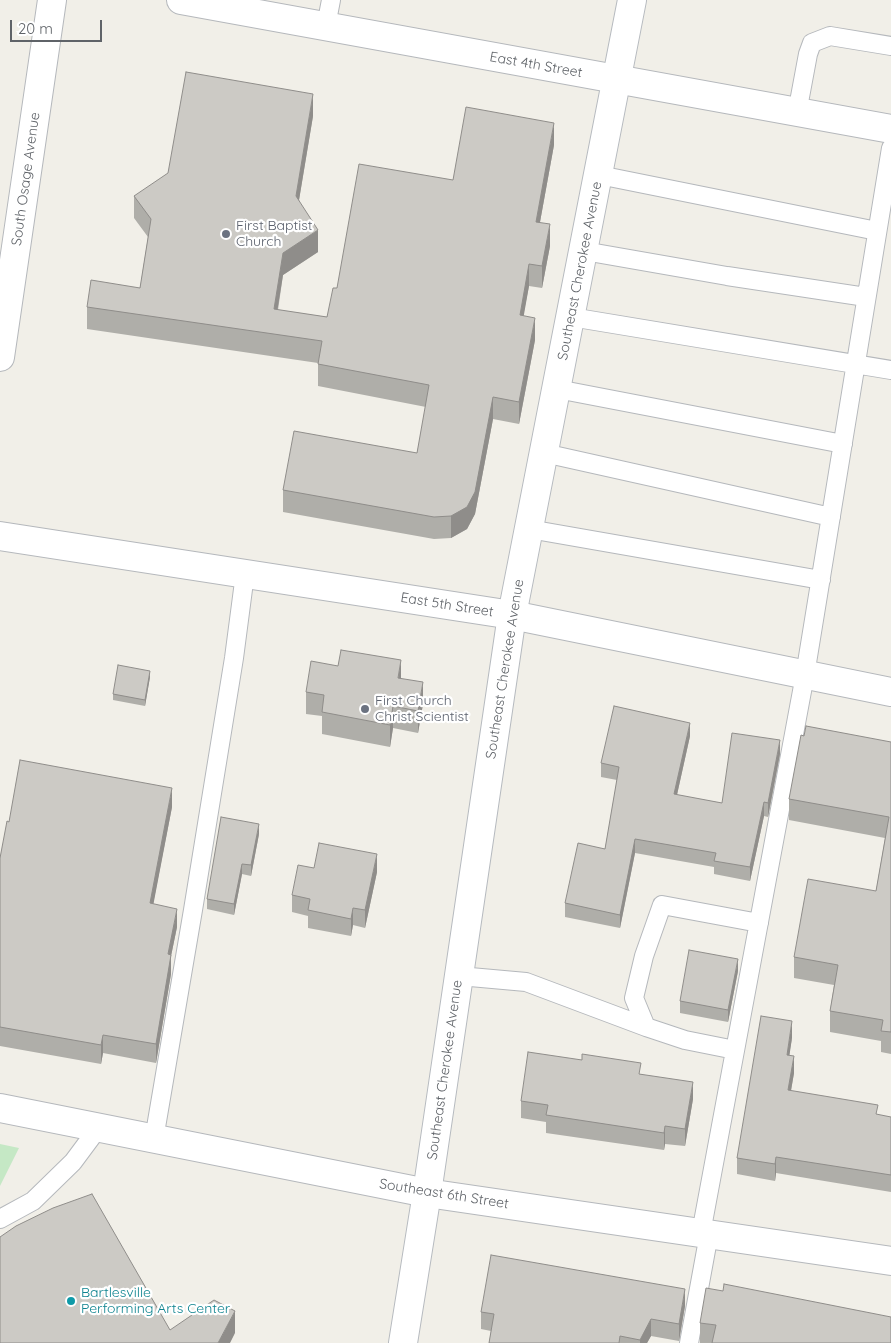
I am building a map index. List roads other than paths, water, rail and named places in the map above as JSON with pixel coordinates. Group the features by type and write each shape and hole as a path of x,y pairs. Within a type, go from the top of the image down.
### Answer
{"street":[{"name":"South Osage Avenue","path":"0,357 52,0"},
{"name":"East 4th Street","path":"181,0 235,4 326,26 891,129"},
{"name":"Southeast Cherokee Avenue","path":"403,1343 427,1193 512,615 632,0"},
{"name":"East 5th Street","path":"0,536 512,615 891,692"},
{"name":"Southeast 6th Street","path":"0,1108 427,1193 891,1261"}],"lane":[{"path":"326,26 331,0"},
{"path":"797,112 808,54 812,43 830,36 891,46"},
{"path":"689,1343 735,1050 805,675 891,148"},
{"path":"598,175 878,231"},
{"path":"584,251 727,276 866,297"},
{"path":"571,317 891,370"},
{"path":"557,389 842,444"},
{"path":"544,453 831,517"},
{"path":"529,529 821,580"},
{"path":"154,1139 194,910 234,658 245,574"},
{"path":"646,1027 634,998 644,956 662,905 759,923"},
{"path":"459,976 526,982 685,1040 735,1050"},
{"path":"0,1219 33,1201 74,1162 99,1127"}],"place":[{"name":"First Baptist Church","path":"226,234"},
{"name":"First Church Christ Scientist","path":"365,709"},
{"name":"Bartlesville Performing Arts Center","path":"71,1301"}]}
